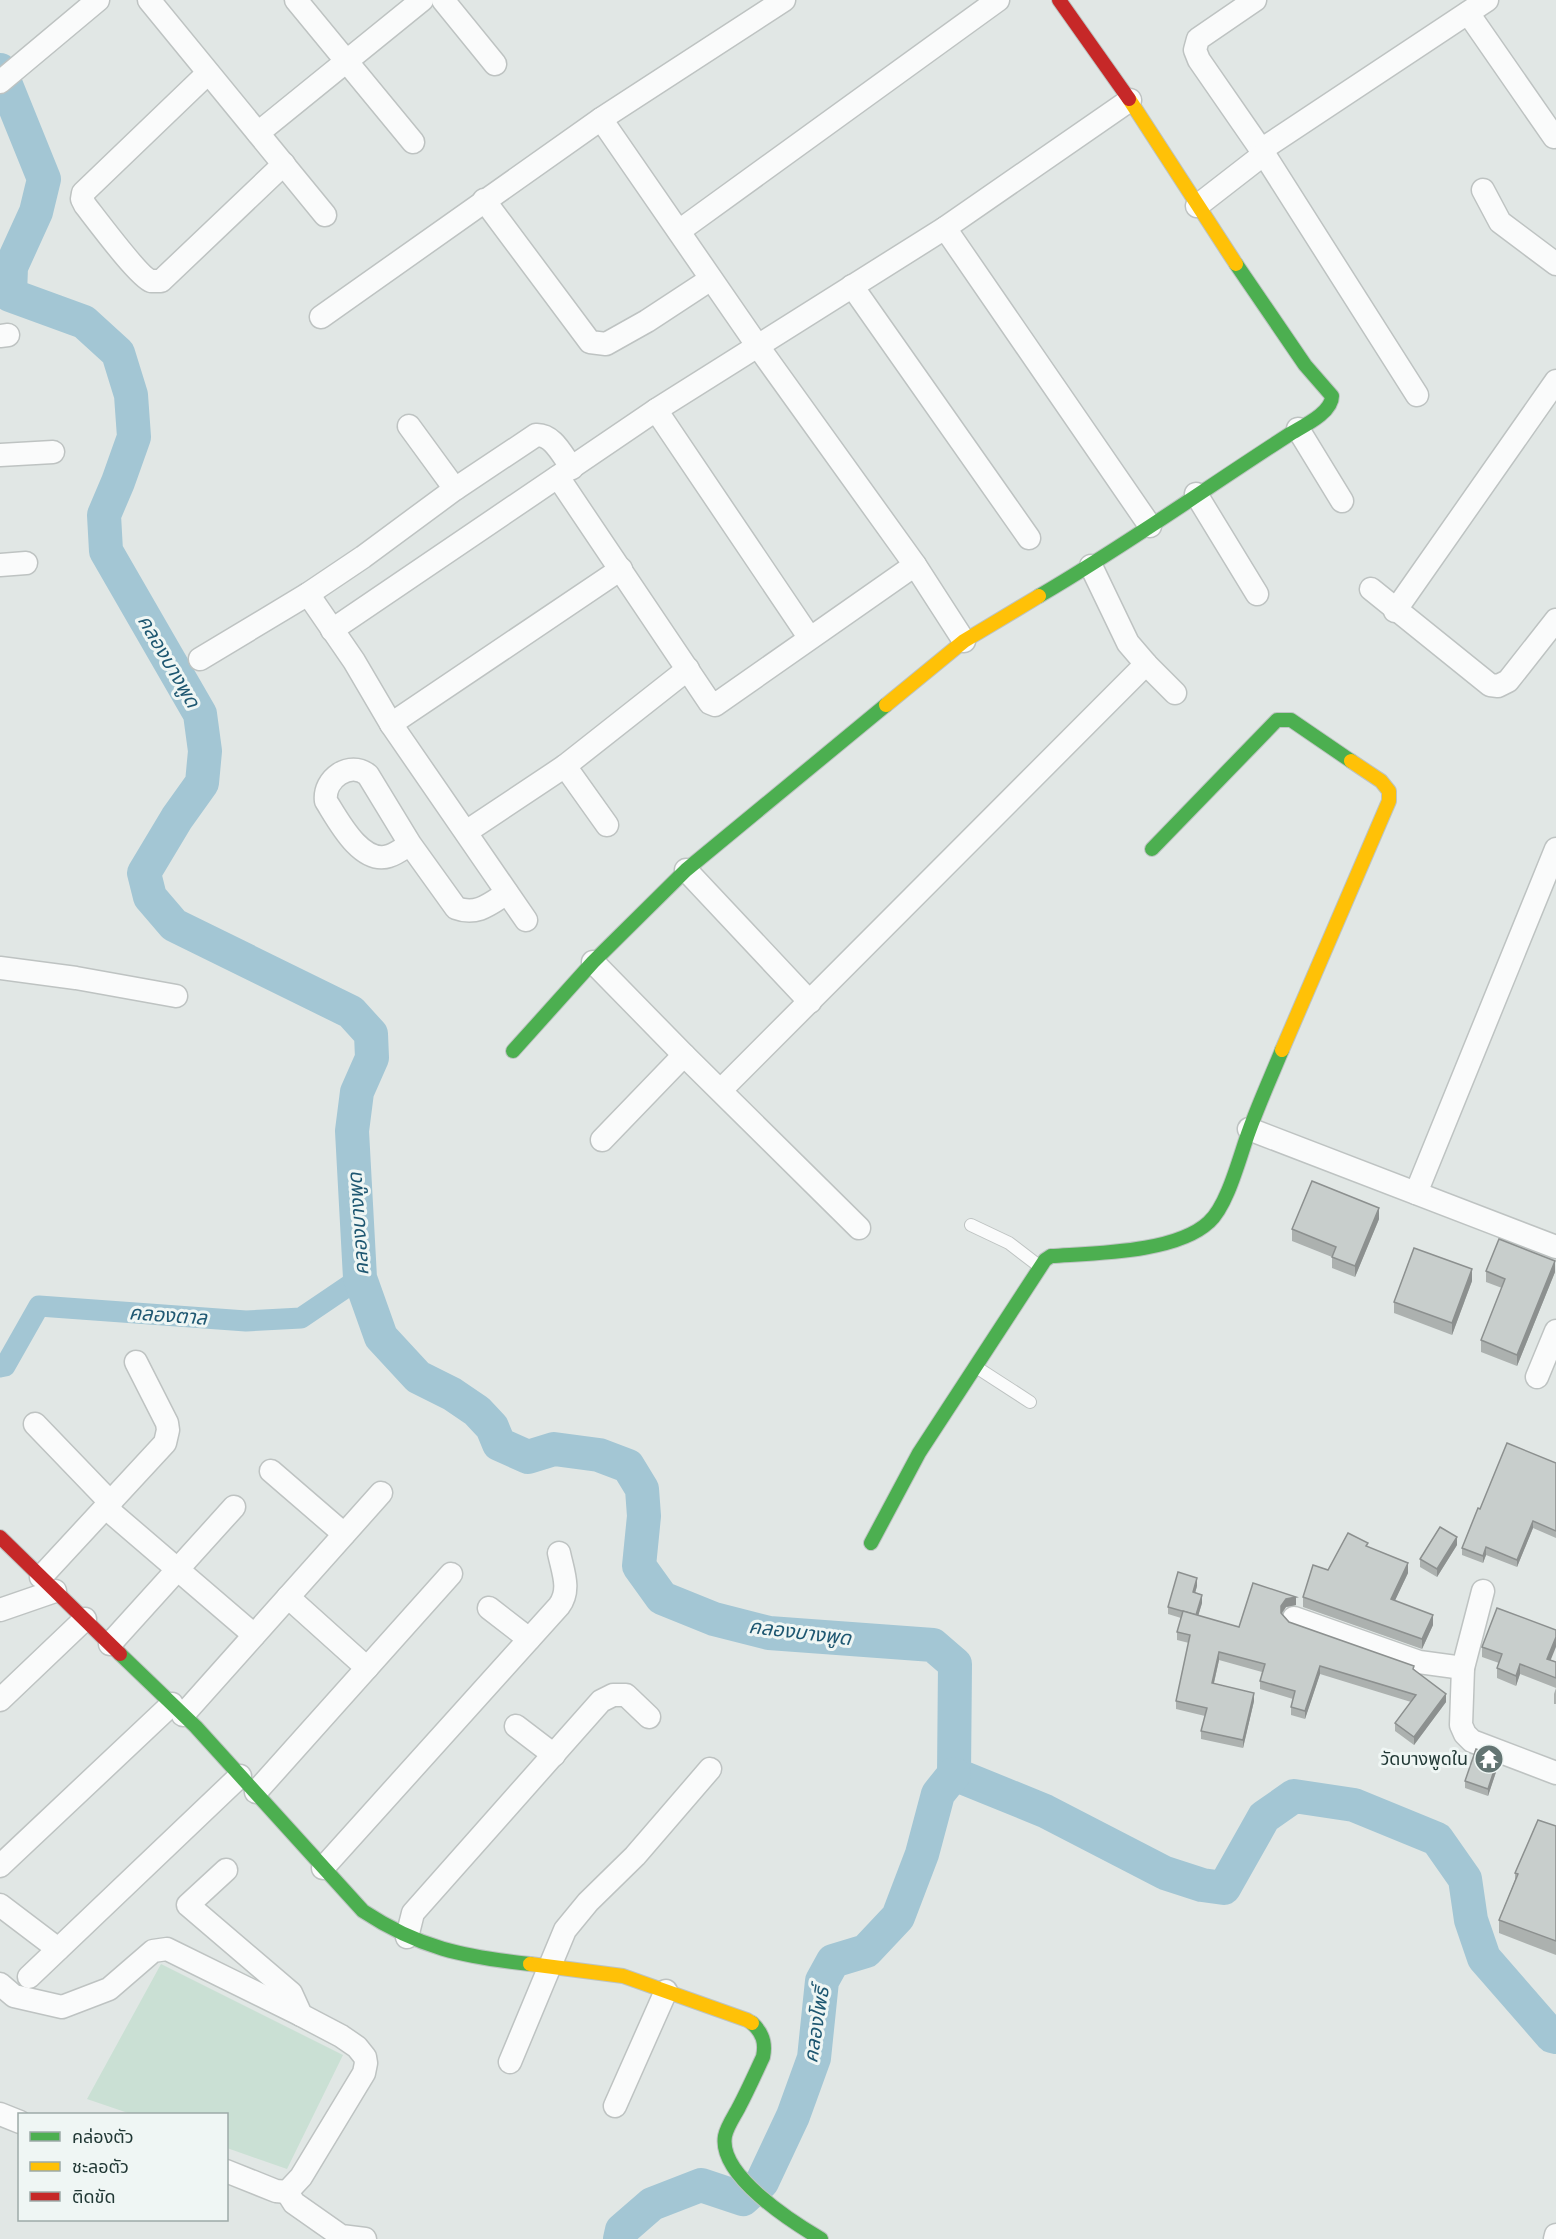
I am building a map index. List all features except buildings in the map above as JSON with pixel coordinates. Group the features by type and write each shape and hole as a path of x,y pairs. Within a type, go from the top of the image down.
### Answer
{"street":[{"path":"8,75 98,0"},
{"path":"149,0 325,215"},
{"path":"296,0 413,142"},
{"path":"258,133 423,0"},
{"path":"443,0 495,64"},
{"path":"321,317 601,118 784,0"},
{"path":"679,231 998,0"},
{"path":"513,1051 593,962 686,870 964,641 1091,566 1196,494 1298,429 1332,403 1332,396 1305,365 1197,206 1130,100 1059,0"},
{"path":"1255,0 1198,39 1195,50 1198,60 1263,152 1418,395"},
{"path":"1197,206 1263,152 1487,0"},
{"path":"1468,13 1554,137"},
{"path":"208,73 83,193 82,199 85,205 143,276 152,281 161,281 284,165"},
{"path":"332,630 656,410 945,228 1130,100"},
{"path":"601,118 757,345 915,565 964,641"},
{"path":"1483,189 1500,222 1556,264"},
{"path":"484,200 590,342 606,344 647,321 711,279"},
{"path":"945,228 1150,526"},
{"path":"852,286 1029,538"},
{"path":"1395,611 1556,381"},
{"path":"656,410 809,637"},
{"path":"409,426 455,489"},
{"path":"1298,429 1342,501"},
{"path":"200,659 308,594 363,557 455,489 536,435 545,434 550,439 565,472 621,569 710,704 715,705 809,637 915,565"},
{"path":"0,454 52,452"},
{"path":"1196,494 1257,594"},
{"path":"0,565 26,563"},
{"path":"1091,566 1128,643 1175,693"},
{"path":"391,724 621,569"},
{"path":"1371,589 1395,611 1490,685 1498,687 1508,681 1556,620"},
{"path":"308,594 354,661 391,724 526,920"},
{"path":"721,1090 1146,664"},
{"path":"466,832 565,766 688,669"},
{"path":"871,1543 919,1453 1039,1266 1051,1256 1144,1248 1170,1243 1192,1234 1210,1222 1222,1203 1249,1129 1389,801 1389,791 1381,781 1292,720 1277,720 1152,849"},
{"path":"565,766 607,825"},
{"path":"410,844 456,908 468,913 482,909 507,893"},
{"path":"1416,1193 1556,849"},
{"path":"686,870 810,1002"},
{"path":"593,962 860,1228"},
{"path":"0,968 87,980 176,996"},
{"path":"602,1140 684,1055"},
{"path":"1249,1129 1556,1247"},
{"path":"1537,1377 1556,1331"},
{"path":"0,1610 48,1584 108,1505 161,1448 168,1430 167,1423 136,1362"},
{"path":"34,1424 108,1505 178,1570 254,1635"},
{"path":"271,1472 344,1534"},
{"path":"0,1866 178,1709 254,1635 381,1493"},
{"path":"110,1644 234,1507"},
{"path":"0,1537 178,1709 363,1911 390,1930 465,1955 616,1975 747,2020 758,2027 765,2047 763,2057 725,2136 728,2156 733,2166 751,2187 784,2214 821,2239"},
{"path":"323,1868 566,1597 559,1553"},
{"path":"256,1792 452,1574"},
{"path":"1483,1591 1463,1668 1461,1725 1465,1734 1472,1741 1556,1773"},
{"path":"288,1597 367,1668"},
{"path":"489,1608 529,1639"},
{"path":"1294,1618 1419,1662 1463,1668"},
{"path":"0,1700 84,1619"},
{"path":"407,1937 413,1913 607,1697 620,1693 626,1695 649,1717"},
{"path":"516,1726 554,1755"},
{"path":"510,2062 565,1930 576,1915 635,1856 710,1769"},
{"path":"29,1977 240,1776"},
{"path":"226,1870 188,1905 291,1993 301,2015"},
{"path":"0,1905 58,1949"},
{"path":"0,1984 14,1996 62,2007 109,1989 153,1951 167,1949 301,2015 357,2047 366,2063 364,2073 301,2177 287,2192"},
{"path":"615,2106 666,1991"},
{"path":"0,2114 18,2120"},
{"path":"228,2172 276,2191 287,2192"},
{"path":"287,2192 294,2203 341,2236 365,2239"}],"lane":[{"path":"971,1225 1009,1243 1039,1266"},
{"path":"975,1366 1030,1402"}],"green space":[{"path":"161,1964 343,2055 287,2169 228,2148 228,2113 128,2113 87,2099"}],"waterway":[{"name":"คลองบางพูด","path":"0,70 44,179 36,212 11,267 10,295 84,322 118,353 131,395 134,437 104,515 106,551 200,714 205,751 202,783 177,818 144,873 150,897 174,925 351,1012 371,1034 372,1058 357,1092 352,1131 360,1278 381,1337 418,1377 452,1394 477,1411 492,1427 499,1444 528,1457 554,1449 599,1455 628,1466 642,1489 644,1516 639,1566 662,1598 714,1619 769,1633 933,1645 955,1664 954,1774 1045,1811 1165,1873 1202,1885 1224,1888 1264,1817 1294,1796 1354,1805 1437,1839 1465,1879 1471,1920 1484,1958 1552,2036 1556,2037"},
{"name":"คลองตาล","path":"0,1367 5,1366 39,1306 246,1321 301,1318 360,1278"},
{"name":"คลองโพธิ์","path":"620,2239 622,2230 652,2204 701,2185 743,2199 762,2182 793,2116 814,2058 822,1981 833,1961 866,1951 898,1917 922,1854 938,1794 954,1774"}],"traffic: fast":[{"path":"1039,596 1309,423 1331,402 1332,396 1305,365 1236,264"},
{"path":"513,1051 593,962 686,870 886,705"},
{"path":"1152,849 1277,720 1291,720 1351,761"},
{"path":"871,1543 919,1453 1045,1260 1051,1256 1134,1250 1156,1246 1194,1232 1216,1214 1228,1192 1253,1121 1282,1050"},
{"path":"120,1654 196,1727 363,1911 403,1934 443,1949 484,1958 530,1964"},
{"path":"752,2023 763,2039 763,2057 727,2128 726,2151 733,2166 760,2196 821,2239"}],"traffic: slow":[{"path":"1129,99 1236,264"},
{"path":"886,705 964,641 1039,596"},
{"path":"1282,1050 1389,801 1389,791 1381,781 1351,761"},
{"path":"530,1964 623,1976 752,2023"}],"traffic: jam":[{"path":"1059,0 1129,99"},
{"path":"0,1537 120,1654"}],"place":[{"name":"วัดบางพูดใน","path":"1489,1759"}]}
